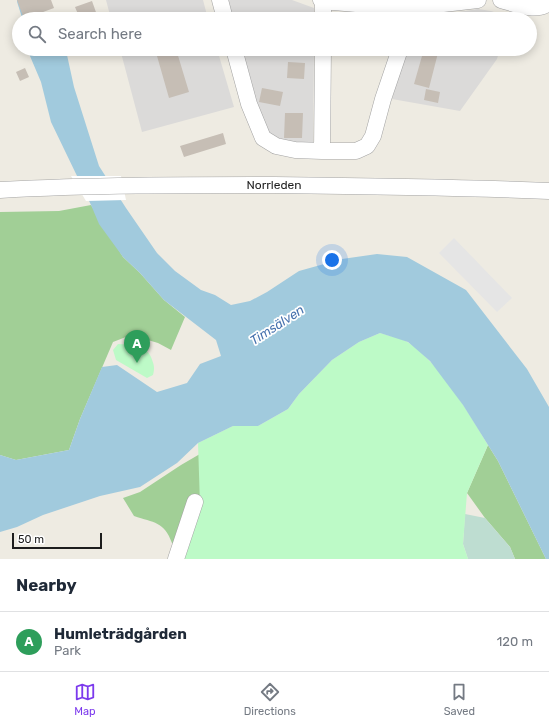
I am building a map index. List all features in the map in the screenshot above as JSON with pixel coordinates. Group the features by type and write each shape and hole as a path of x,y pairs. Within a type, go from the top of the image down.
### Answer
{"street":[{"path":"220,0 223,12"},
{"path":"323,12 322,0 389,7 405,12"},
{"path":"413,12 478,0"},
{"path":"501,0 528,8 542,8 549,4"},
{"path":"236,56 249,104 263,138 276,146 288,149 322,151 356,151 367,146 373,136 383,99 398,56"},
{"path":"322,151 323,56"},
{"name":"Norrleden","path":"0,190 123,185 396,186 549,191"},
{"path":"176,559 195,502"}],"shaded area":[{"path":"106,0 203,0 206,12 109,12"},
{"path":"227,0 292,0 314,8 314,12 229,12"},
{"path":"478,9 494,12 459,12"},
{"path":"122,56 219,56 234,107 142,132"},
{"path":"241,56 314,56 313,151 283,146 267,134"},
{"path":"404,56 498,56 460,111 392,99"},
{"path":"454,238 512,298 497,312 439,253"}],"green space":[{"path":"91,205 123,257 140,273 164,300 185,317 171,350 158,343 131,335 113,342 80,419 69,450 16,460 0,455 0,212 59,211"},
{"path":"380,333 406,341 421,352 443,376 472,418 488,445 467,493 463,544 468,559 182,559 200,505 198,443 233,426 258,426 288,409 299,394 332,360 359,342"},
{"path":"118,344 133,345 145,349 153,362 153,375 147,378 116,360 113,350"},
{"path":"488,445 498,461 546,559 515,559 510,547 485,518 467,493"},
{"path":"205,451 216,469 192,545 172,543 166,530 158,524 134,516 123,498 140,492"},
{"path":"465,514 485,518 510,547 515,559 468,559 463,544"}],"water":[{"name":"Timsälven","path":"30,56 67,56 74,87 99,166 126,208 157,253 175,271 201,290 215,295 231,305 250,301 267,292 299,271 342,259 377,254 407,257 466,290 527,369 549,407 549,559 546,559 498,461 463,405 430,361 408,342 380,333 359,342 332,360 299,394 288,409 258,426 233,426 198,443 177,463 140,487 100,496 43,515 17,527 0,532 0,455 16,460 69,450 80,419 102,367 117,365 157,392 187,383 200,364 221,356 216,340 164,300 140,273 123,257 99,224 51,122 41,82"}],"pier":[{"path":"71,176 121,176 126,200 86,201"}],"building":[{"path":"17,0 51,0 54,8 43,12 21,12"},
{"path":"92,1 96,12 77,12 75,7"},
{"path":"157,56 178,56 189,92 169,98"},
{"path":"422,56 437,56 429,88 414,84"},
{"path":"288,62 305,63 304,79 287,78"},
{"path":"25,68 29,77 20,81 16,72"},
{"path":"262,88 283,92 280,106 259,102"},
{"path":"426,89 440,92 438,103 424,100"},
{"path":"285,113 303,113 302,138 284,138"},
{"path":"223,133 226,144 184,157 180,146"}],"waterway":[{"path":"28,0 32,12"}],"place":[{"name":"Humleträdgården","path":"137,363"}]}
